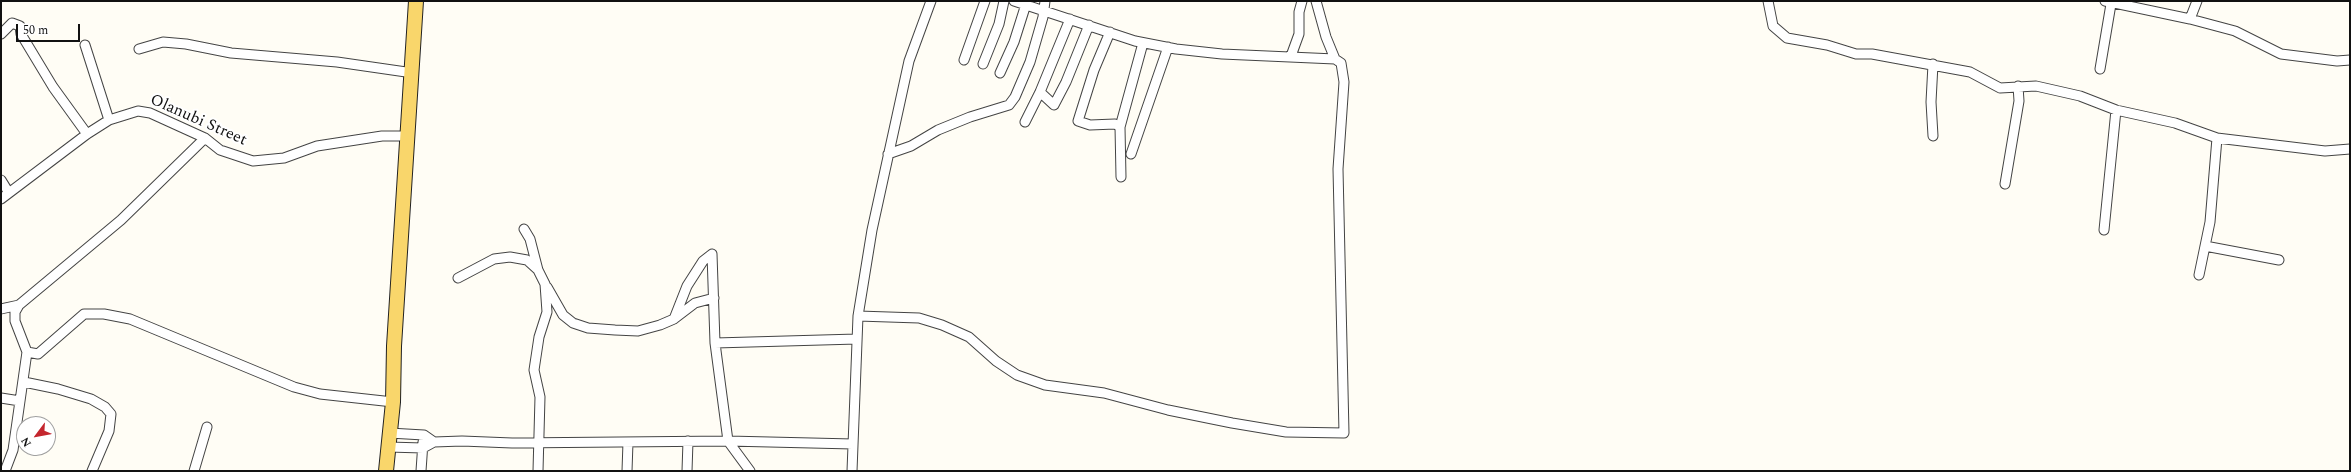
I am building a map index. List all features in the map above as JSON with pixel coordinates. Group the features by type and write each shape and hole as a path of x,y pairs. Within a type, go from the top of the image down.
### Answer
{"main road":[{"path":"386,471 393,402 394,346 416,1"}],"street":[{"path":"852,471 858,316 872,230 909,61 931,1"},
{"path":"964,60 985,1"},
{"path":"983,64 1000,24 1004,1"},
{"path":"1014,1 1044,5 1070,19 1143,42 1168,48 1222,54 1335,59"},
{"path":"1291,56 1299,34 1299,12 1302,1"},
{"path":"858,316 919,318 942,325 969,337 996,361 1017,375 1045,385 1104,392 1168,410 1286,432 1344,433 1338,169 1344,76 1341,64 1335,59 1326,37 1316,1"},
{"path":"1768,1 1773,26 1787,38 1827,45 1856,54 1872,54 1933,64 1977,74 2000,88 2036,86 2080,96 2116,110 2175,123 2217,138 2325,151 2350,149"},
{"path":"2190,18 2197,1"},
{"path":"2100,69 2108,2 2190,18 2235,31 2281,54 2338,61 2350,60"},
{"path":"1000,73 1014,42 1027,3"},
{"path":"888,154 911,146 938,130 970,117 1009,105 1015,97 1030,62 1043,17 1044,5"},
{"path":"1025,122 1040,92 1070,19"},
{"path":"1,34 12,24 20,26 21,34 53,87 87,134"},
{"path":"1040,92 1054,105 1072,71 1089,25"},
{"path":"1110,32 1094,70 1078,121 1090,125 1115,124 1120,126"},
{"path":"139,49 163,42 186,44 231,53 337,62 412,73"},
{"path":"1121,177 1120,126 1143,42"},
{"path":"85,45 108,120"},
{"path":"1131,154 1168,48"},
{"path":"1933,64 1931,102 1933,136"},
{"path":"2005,184 2019,101 2018,86"},
{"path":"2104,230 2116,110"},
{"name":"Olanubi Street","path":"1,199 87,134 108,120 138,111 150,113 205,138 220,150 253,161 284,158 317,146 382,136 407,136"},
{"path":"5,471 13,450 24,382 27,352 15,321 15,312 19,305 121,220 205,138"},
{"path":"2199,275 2213,200 2217,138"},
{"path":"1,180 9,193"},
{"path":"524,229 532,245 538,270 545,284 563,315 573,323 588,328 638,331 674,320 695,303 714,298"},
{"path":"2205,246 2279,260"},
{"path":"674,320 687,286 703,260 712,254 715,343 728,441 750,471"},
{"path":"458,278 494,259 510,257 527,260 538,270"},
{"path":"538,471 540,397 534,370 539,337 547,312 545,284"},
{"path":"1,308 19,305"},
{"path":"27,352 38,354 84,314 104,314 130,319 294,387 320,394 393,402"},
{"path":"715,343 857,339"},
{"path":"24,382 58,389 91,399 105,407 111,414 109,431 92,471"},
{"path":"1,398 20,401"},
{"path":"194,471 207,427"},
{"path":"389,440 424,435 434,442"},
{"path":"421,471 424,435"},
{"path":"389,440 423,448 434,442 539,443 728,441 853,444"},
{"path":"687,471 688,441"},
{"path":"627,471 628,442"}]}
